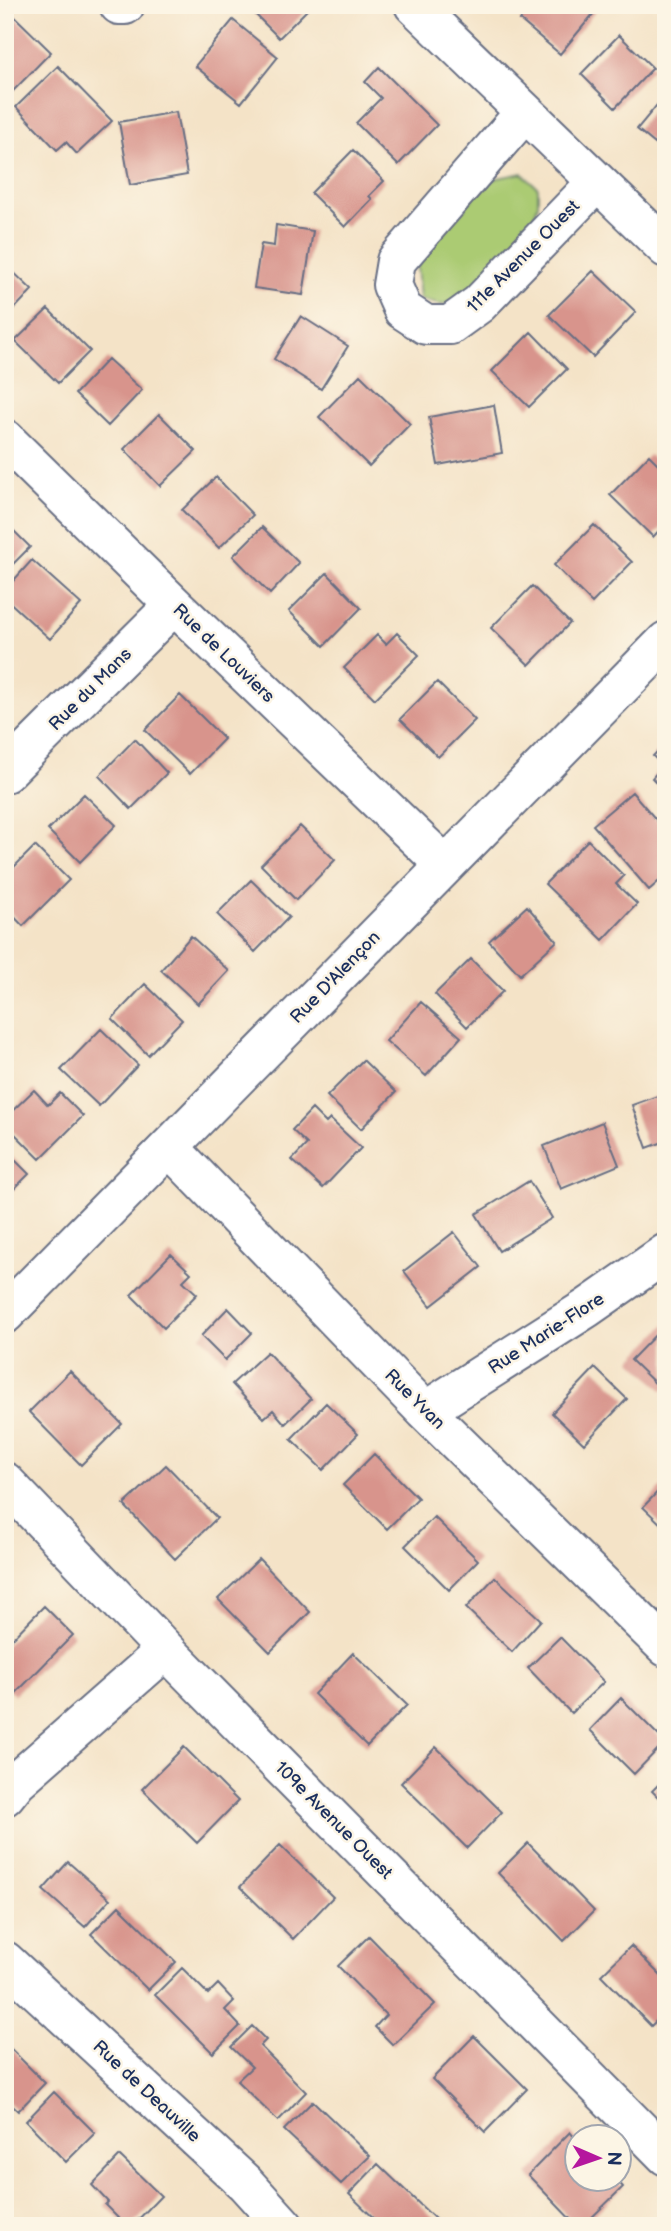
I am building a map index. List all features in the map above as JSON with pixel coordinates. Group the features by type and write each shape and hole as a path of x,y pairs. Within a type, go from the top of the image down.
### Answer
{"street":[{"path":"414,5 666,248"},
{"name":"111e Avenue Ouest","path":"525,112 396,261 392,285 403,310 426,325 450,325 479,304 597,182"},
{"name":"Rue de Louviers","path":"5,439 445,865"},
{"name":"Rue du Mans","path":"5,773 174,605"},
{"name":"Rue D'Alençon","path":"5,1314 666,642"},
{"name":"Rue Yvan","path":"169,1147 425,1411 666,1647"},
{"name":"Rue Marie-Flore","path":"425,1411 587,1308 666,1253"},
{"name":"109e Avenue Ouest","path":"5,1482 166,1650 666,2156"},
{"path":"5,1796 17,1781 166,1650"},
{"name":"Rue de Deauville","path":"5,1961 245,2183 284,2226"}],"green space":[{"path":"522,173 538,188 538,204 533,220 460,300 441,305 420,299 417,267 421,253 482,184"}],"building":[{"path":"246,5 312,5 279,38"},
{"path":"532,5 599,7 560,54 520,20"},
{"path":"10,12 51,52 13,91 5,83 5,17"},
{"path":"233,20 278,57 241,103 195,66"},
{"path":"619,35 653,68 615,108 581,74"},
{"path":"58,66 112,121 77,154 66,142 57,150 16,107"},
{"path":"379,67 437,125 398,165 356,123 381,98 365,82"},
{"path":"666,94 666,153 637,129"},
{"path":"176,112 187,175 130,185 119,122"},
{"path":"353,150 384,181 369,196 372,199 345,227 311,193"},
{"path":"276,225 313,231 303,295 254,288 261,244 274,246"},
{"path":"5,264 32,290 5,319"},
{"path":"593,271 636,312 593,357 549,315"},
{"path":"48,309 90,351 58,383 15,341"},
{"path":"301,316 348,346 321,389 274,359"},
{"path":"531,332 567,369 529,407 492,371"},
{"path":"108,359 142,390 108,426 75,394"},
{"path":"360,375 410,424 369,466 319,417"},
{"path":"494,405 502,453 438,465 429,417"},
{"path":"159,414 196,451 160,486 124,449"},
{"path":"649,455 663,469 666,467 666,523 653,537 610,495"},
{"path":"216,477 253,515 219,548 182,510"},
{"path":"5,522 30,547 5,572"},
{"path":"594,525 632,562 592,603 554,565"},
{"path":"262,527 299,563 270,594 233,556"},
{"path":"32,560 81,604 50,639 5,598 5,590"},
{"path":"327,573 361,608 324,646 289,611"},
{"path":"532,586 570,623 529,665 491,628"},
{"path":"397,633 419,655 375,699 344,668 377,635 386,644"},
{"path":"437,682 475,720 438,757 400,719"},
{"path":"180,695 224,739 190,774 145,730"},
{"path":"135,739 167,773 131,809 99,776"},
{"path":"666,743 666,793 652,778 663,766 653,756"},
{"path":"632,792 666,831 666,875 649,890 593,825"},
{"path":"84,794 116,825 80,862 48,830"},
{"path":"300,826 335,860 296,900 261,865"},
{"path":"588,840 624,876 616,884 637,904 603,940 545,884"},
{"path":"35,846 69,880 23,926 5,907 5,876"},
{"path":"251,880 289,917 255,952 217,914"},
{"path":"527,906 557,941 520,975 489,941"},
{"path":"191,936 229,971 198,1004 161,970"},
{"path":"471,959 503,991 467,1027 435,994"},
{"path":"145,984 182,1020 148,1055 112,1019"},
{"path":"421,1002 461,1037 426,1076 386,1041"},
{"path":"101,1029 138,1065 99,1106 61,1070"},
{"path":"363,1060 396,1092 361,1129 327,1096"},
{"path":"34,1090 48,1105 60,1093 83,1116 40,1159 5,1124 5,1118"},
{"path":"666,1093 666,1141 647,1148 632,1105"},
{"path":"312,1109 326,1123 330,1119 361,1148 323,1188 292,1160 307,1144 292,1130"},
{"path":"602,1122 619,1165 561,1189 544,1146"},
{"path":"5,1150 29,1174 5,1198"},
{"path":"529,1181 552,1218 499,1251 476,1214"},
{"path":"454,1232 481,1267 431,1306 404,1271"},
{"path":"171,1254 191,1273 183,1281 197,1294 164,1328 131,1295"},
{"path":"228,1308 252,1333 225,1360 201,1336"},
{"path":"666,1324 666,1389 663,1391 631,1360"},
{"path":"267,1352 311,1399 285,1424 273,1410 264,1418 232,1384"},
{"path":"595,1368 627,1399 584,1444 552,1413"},
{"path":"70,1371 122,1424 81,1465 29,1412"},
{"path":"326,1403 358,1434 323,1470 291,1439"},
{"path":"374,1454 418,1498 387,1529 343,1485"},
{"path":"166,1465 217,1518 175,1559 124,1505"},
{"path":"666,1483 666,1529 643,1507"},
{"path":"434,1517 478,1560 449,1590 405,1546"},
{"path":"259,1559 310,1612 270,1652 218,1599"},
{"path":"495,1577 541,1620 512,1652 466,1608"},
{"path":"44,1606 73,1635 14,1695 5,1687 5,1646"},
{"path":"560,1637 604,1682 571,1713 528,1668"},
{"path":"353,1653 407,1705 367,1746 314,1694"},
{"path":"621,1698 665,1742 634,1774 590,1730"},
{"path":"184,1747 238,1801 197,1843 142,1789"},
{"path":"436,1747 502,1812 467,1848 401,1783"},
{"path":"666,1777 666,1805 652,1791"},
{"path":"528,1843 594,1911 564,1941 498,1873"},
{"path":"280,1845 333,1897 293,1939 240,1887"},
{"path":"68,1862 110,1899 85,1927 43,1890"},
{"path":"119,1906 176,1962 148,1990 91,1934"},
{"path":"369,1936 435,2004 393,2045 375,2027 386,2015 338,1966"},
{"path":"631,1946 666,1981 666,2011 651,2026 601,1975"},
{"path":"182,1968 208,1994 218,1984 234,2001 225,2010 240,2026 213,2053 155,1995"},
{"path":"252,2026 266,2040 260,2046 306,2092 278,2121 237,2081 252,2067 231,2047"},
{"path":"474,2036 527,2089 485,2132 432,2079"},
{"path":"5,2043 45,2083 18,2111 5,2099"},
{"path":"54,2092 95,2133 66,2162 26,2121"},
{"path":"313,2101 370,2156 341,2184 284,2130"},
{"path":"562,2140 562,2192 618,2192 583,2226 577,2226 528,2175"},
{"path":"120,2156 161,2196 132,2226 126,2226 105,2205 108,2202 92,2185"},
{"path":"378,2164 436,2220 430,2226 382,2226 349,2194"}]}
